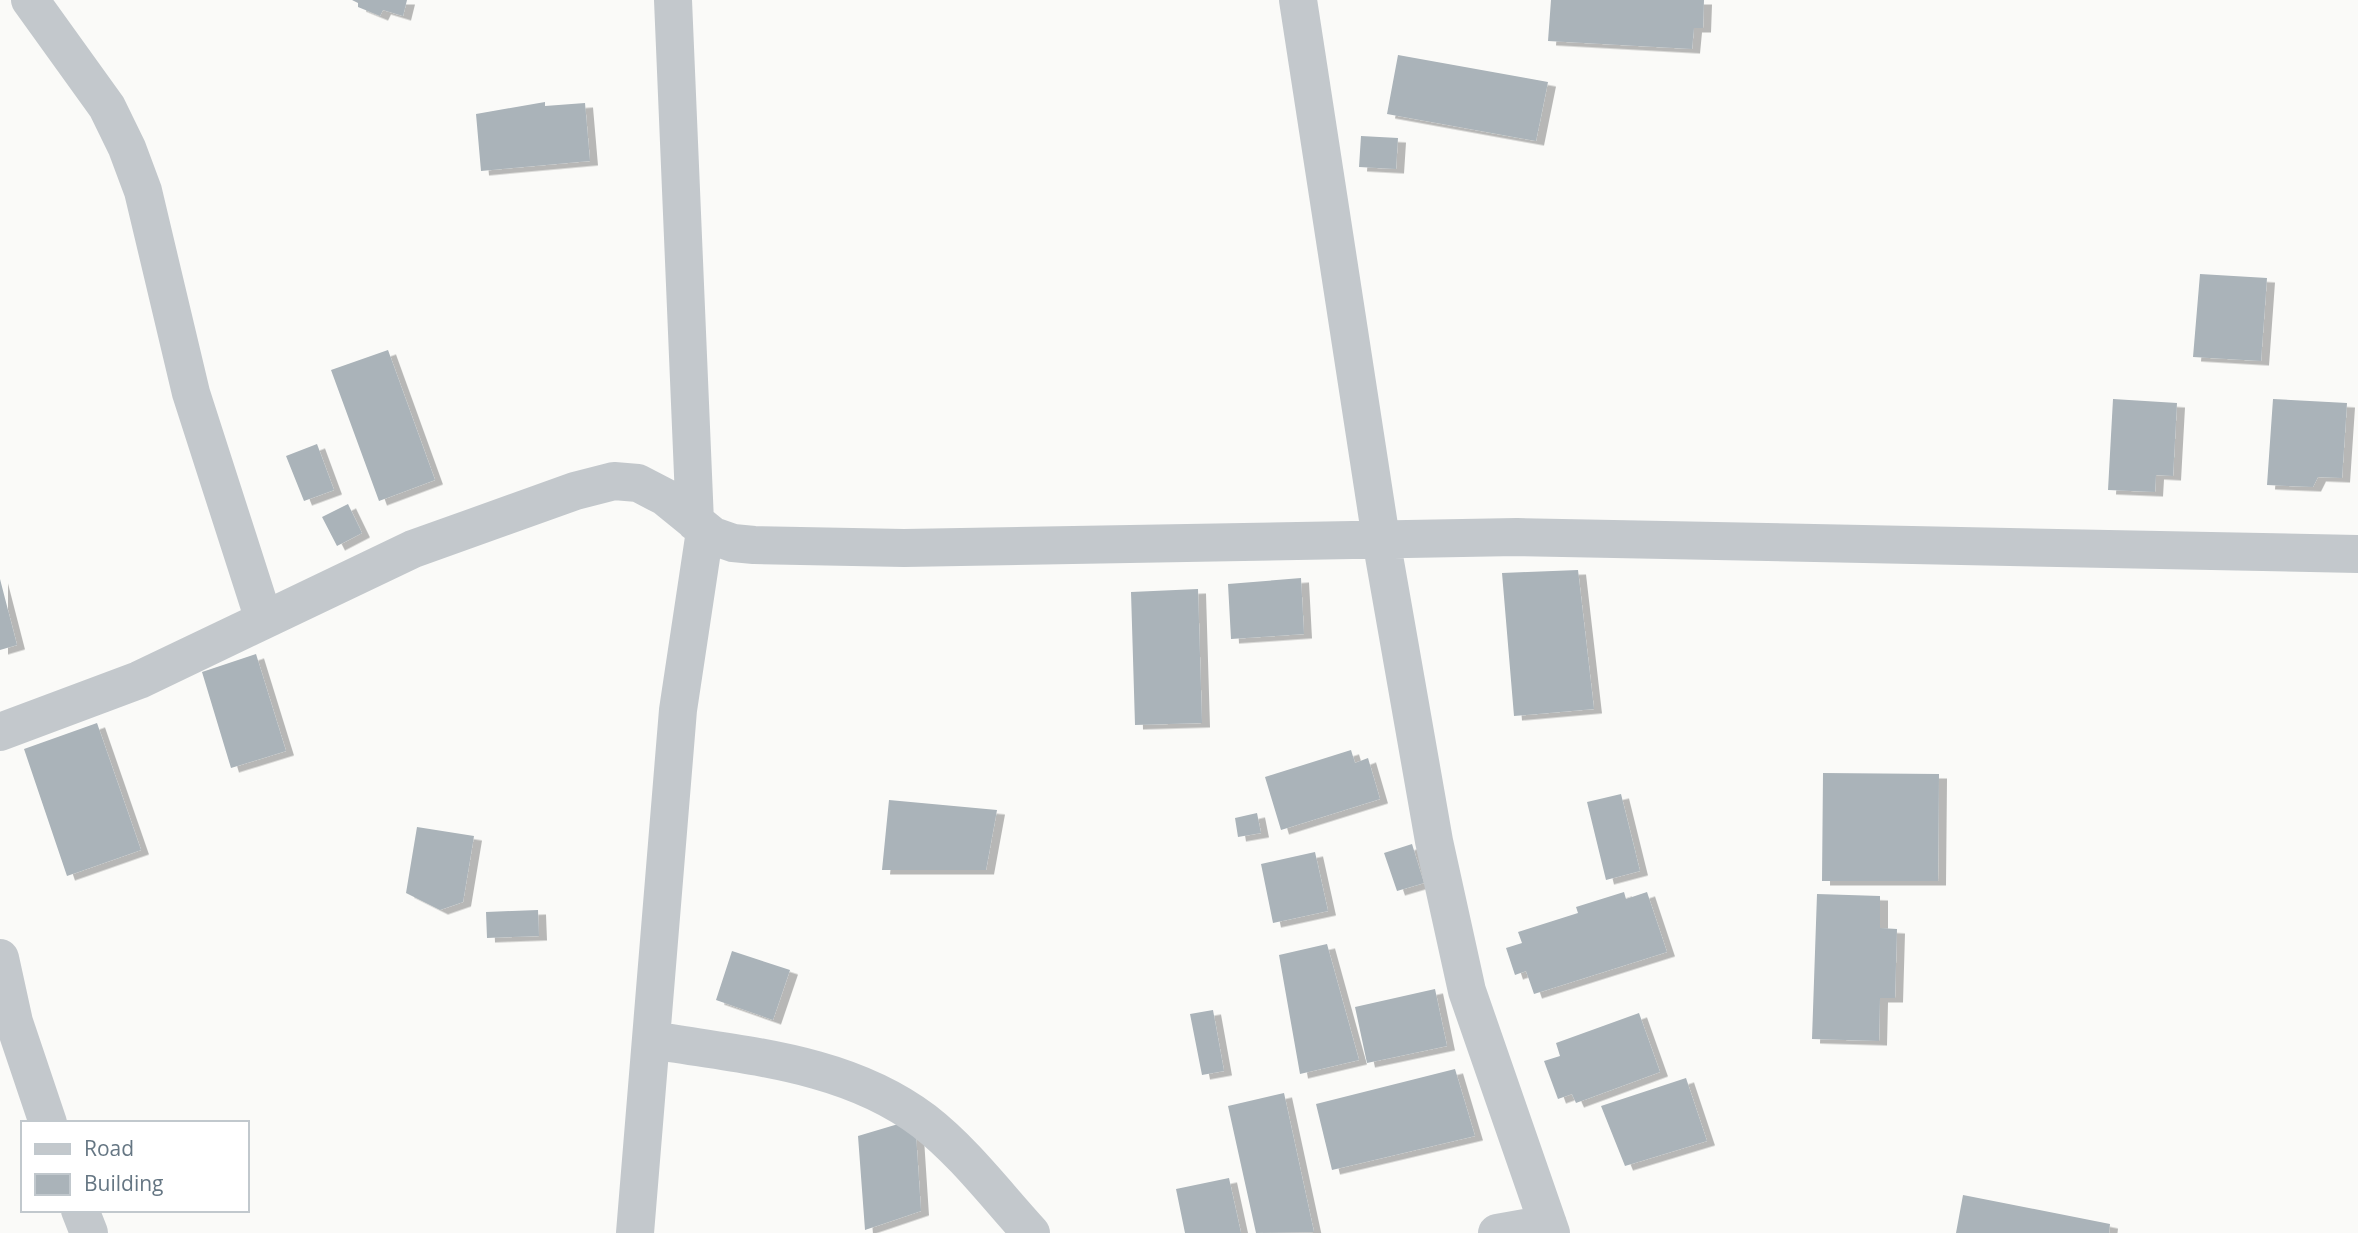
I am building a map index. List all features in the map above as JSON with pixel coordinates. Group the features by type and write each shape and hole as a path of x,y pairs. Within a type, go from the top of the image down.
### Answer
{"street":[{"path":"30,0 107,107 131,159 143,191 191,393 264,621"},
{"path":"635,1233 678,710 700,527 673,0"},
{"path":"1298,0 1381,540 1434,841 1467,991 1549,1229 1497,1233"},
{"path":"0,732 139,680 413,549 575,491 614,481 638,483 652,488 700,527 733,543 904,548 1517,537 2358,554"},
{"path":"0,958 14,1023 47,1121"},
{"path":"652,1040 819,1069 868,1086 925,1122 1031,1233"},
{"path":"81,1212 89,1233"}],"building":[{"path":"352,0 407,0 403,16 383,10 380,16 358,7 358,3"},
{"path":"1551,0 1704,0 1703,28 1694,28 1692,49 1548,41"},
{"path":"1398,55 1548,82 1536,141 1387,114"},
{"path":"545,102 545,106 585,103 590,161 481,171 476,114"},
{"path":"1361,136 1398,138 1396,169 1359,167"},
{"path":"2200,274 2267,278 2261,361 2193,357"},
{"path":"388,350 435,480 379,501 331,370"},
{"path":"2113,399 2177,403 2173,476 2156,475 2155,492 2108,490"},
{"path":"2273,399 2347,403 2342,478 2318,477 2313,487 2267,485"},
{"path":"317,444 334,490 304,501 286,456"},
{"path":"348,504 362,533 337,546 322,517"},
{"path":"1578,570 1594,709 1514,716 1502,573"},
{"path":"1301,578 1304,634 1231,639 1228,584"},
{"path":"0,579 17,645 0,650"},
{"path":"1198,589 1202,723 1135,725 1131,592"},
{"path":"256,654 286,751 231,768 202,672"},
{"path":"97,723 141,850 67,876 24,749"},
{"path":"1351,750 1355,763 1368,758 1380,799 1281,830 1265,777"},
{"path":"1823,773 1939,774 1938,881 1822,881"},
{"path":"1621,794 1640,871 1606,880 1587,802"},
{"path":"889,800 997,810 986,870 882,870"},
{"path":"1257,813 1261,833 1238,837 1235,818"},
{"path":"417,827 474,836 463,902 440,910 406,893"},
{"path":"1412,844 1424,883 1397,891 1384,853"},
{"path":"1315,852 1328,911 1273,923 1261,864"},
{"path":"1624,892 1626,899 1647,892 1667,952 1534,994 1526,971 1515,975 1506,948 1522,943 1518,932 1578,913 1576,907"},
{"path":"1817,894 1880,896 1880,928 1897,929 1895,998 1880,998 1879,1041 1812,1039"},
{"path":"538,910 539,936 487,938 486,912"},
{"path":"1327,944 1359,1060 1300,1074 1279,955"},
{"path":"732,951 790,970 773,1020 716,1000"},
{"path":"1435,989 1447,1046 1367,1063 1355,1007"},
{"path":"1213,1010 1224,1071 1202,1075 1190,1014"},
{"path":"1639,1013 1660,1072 1576,1103 1572,1094 1558,1099 1544,1061 1560,1056 1556,1043"},
{"path":"1455,1069 1475,1136 1332,1170 1316,1104"},
{"path":"1686,1078 1707,1141 1625,1166 1601,1106"},
{"path":"1284,1093 1314,1232 1256,1233 1228,1106"},
{"path":"915,1119 921,1211 865,1230 858,1136"},
{"path":"1229,1178 1241,1233 1185,1233 1176,1189"},
{"path":"1963,1195 2110,1224 2109,1233 1956,1233"}]}
